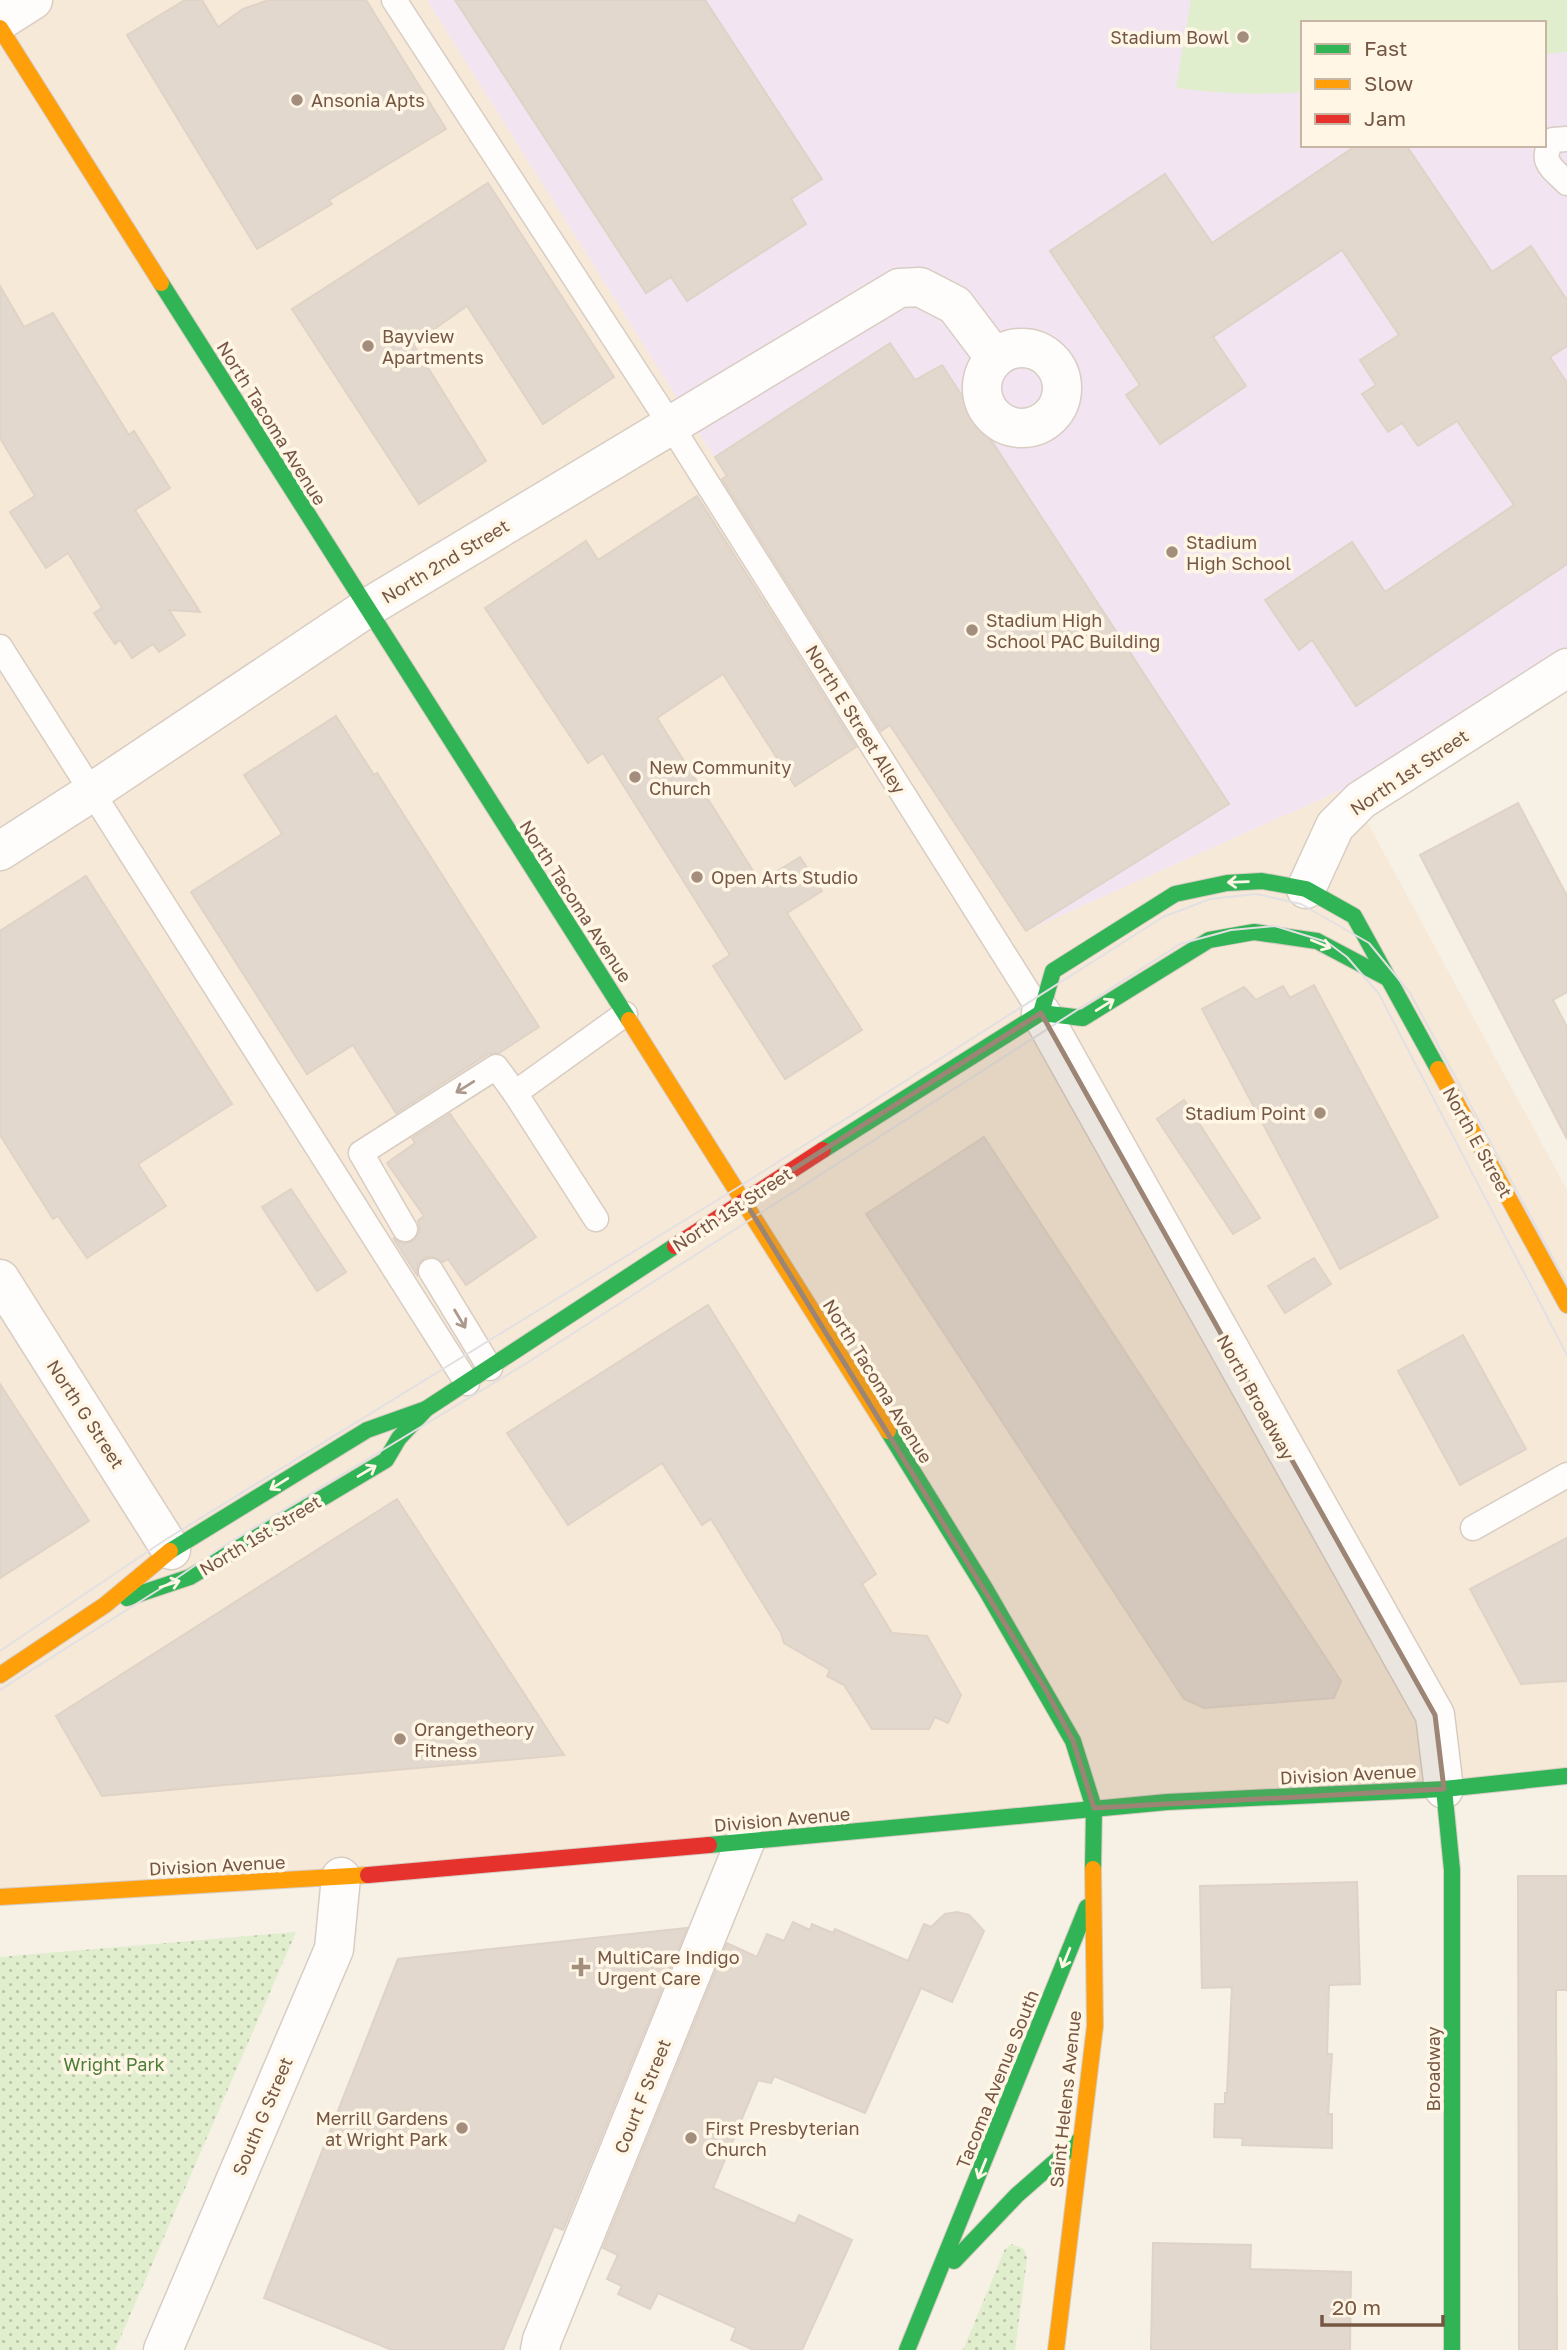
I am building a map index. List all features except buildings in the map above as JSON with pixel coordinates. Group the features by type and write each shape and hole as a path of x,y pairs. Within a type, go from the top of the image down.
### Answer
{"street":[{"path":"0,21 33,0"},
{"name":"North Tacoma Avenue","path":"0,28 31,81 744,1200 986,1590 1073,1741 1094,1808"},
{"name":"North 2nd Street","path":"0,851 367,608 899,288 920,287 955,304 995,358"},
{"name":"North 1st Street","path":"1306,890 1335,826 1361,800 1567,668"},
{"path":"1306,890 1262,881 1227,883 1175,894 1053,971 1041,1013 1083,1018 1209,940 1254,932 1317,941 1389,979"},
{"name":"North E Street","path":"1306,890 1354,916 1567,1305"},
{"name":"North 1st Street","path":"0,1675 105,1605 172,1550 367,1430 426,1409 744,1200 1041,1013"},
{"name":"North Broadway","path":"1041,1013 1435,1715 1444,1788"},
{"name":"North G Street","path":"0,1279 172,1550"},
{"name":"North 1st Street","path":"105,1605 190,1577 386,1460 399,1438 426,1409"},
{"name":"Division Avenue","path":"0,1897 341,1877 1094,1808 1444,1788 1567,1776"},
{"name":"Broadway","path":"1444,1788 1452,1870 1452,2350"},
{"name":"Saint Helens Avenue","path":"1056,2350 1096,2026 1092,1895 1094,1808"},
{"name":"Court F Street","path":"540,2350 541,2340 745,1842"},
{"name":"South G Street","path":"163,2350 334,1949 341,1877"},
{"name":"Tacoma Avenue South","path":"907,2350 1092,1895"},
{"name":"Tacoma Avenue South","path":"938,2277 1017,2195 1081,2139"}],"lane":[{"name":"North E Street Alley","path":"394,0 670,424 1041,1013"},
{"path":"1567,139 1553,140 1545,157 1550,167 1567,183"},
{"path":"0,647 467,1383"},
{"path":"515,1093 625,1014"},
{"path":"405,1229 361,1153 496,1067 596,1219"},
{"path":"431,1271 490,1368"},
{"path":"1473,1528 1567,1475"}],"highlighted area":[{"path":"1041,1013 1435,1715 1444,1789 1094,1808 1073,1741 1045,1689 744,1200"}],"shaded area":[{"path":"0,0 427,0 714,457 1026,931 1348,787 1567,1190 1567,1774 0,1904"},
{"name":"Stadium High School","path":"427,0 1567,0 1567,647 1348,787 1026,931 714,457"}],"green space":[{"name":"Stadium Bowl","path":"1191,0 1567,0 1567,52 1546,54 1546,21 1301,21 1301,92 1208,92 1176,88"},
{"name":"Wright Park","path":"296,1932 115,2350 0,2350 0,1957"},
{"path":"1012,2244 1024,2249 1027,2259 1015,2350 963,2350 1005,2249"}],"tram line":[{"path":"0,1651 165,1540 737,1188 1163,917 1210,899 1256,894 1301,904 1369,943 1410,993 1567,1284"},
{"path":"0,1690 222,1547 530,1361 1180,944 1231,930 1275,926 1327,942 1347,957 1379,994 1567,1355"}],"traffic: fast":[{"path":"161,283 629,1020"},
{"path":"1041,1013 1053,971 1175,894 1227,883 1262,881 1306,889 1354,916 1438,1069"},
{"path":"823,1150 1041,1013 1083,1018 1209,940 1254,932 1317,941 1389,979"},
{"path":"170,1551 367,1430 426,1409 675,1246"},
{"path":"127,1598 190,1577 386,1460 399,1438 426,1409"},
{"path":"888,1431 986,1590 1073,1741 1094,1808 1093,1869"},
{"path":"709,1845 1167,1802 1444,1789 1567,1776"},
{"path":"1444,1789 1452,1870 1452,2350"},
{"path":"907,2350 1087,1907"},
{"path":"954,2261 1017,2195 1081,2139"}],"traffic: slow":[{"path":"0,28 161,283"},
{"path":"629,1020 888,1431"},
{"path":"1438,1069 1567,1305"},
{"path":"0,1675 105,1605 170,1551"},
{"path":"1056,2350 1095,2026 1093,1869"},
{"path":"0,1897 368,1875"}],"traffic: jam":[{"path":"675,1246 823,1150"},
{"path":"368,1875 709,1845"}],"place":[{"name":"Stadium Bowl","path":"1243,37"},
{"name":"Ansonia Apts","path":"297,100"},
{"name":"Bayview Apartments","path":"368,346"},
{"name":"Stadium High School","path":"1172,552"},
{"name":"Stadium High School PAC Building","path":"972,630"},
{"name":"New Community Church","path":"635,777"},
{"name":"Open Arts Studio","path":"697,877"},
{"name":"Stadium Point","path":"1320,1113"},
{"name":"Orangetheory Fitness","path":"400,1739"},
{"name":"MultiCare Indigo Urgent Care","path":"581,1967"},
{"name":"Merrill Gardens at Wright Park","path":"462,2128"},
{"name":"First Presbyterian Church","path":"691,2138"}]}
